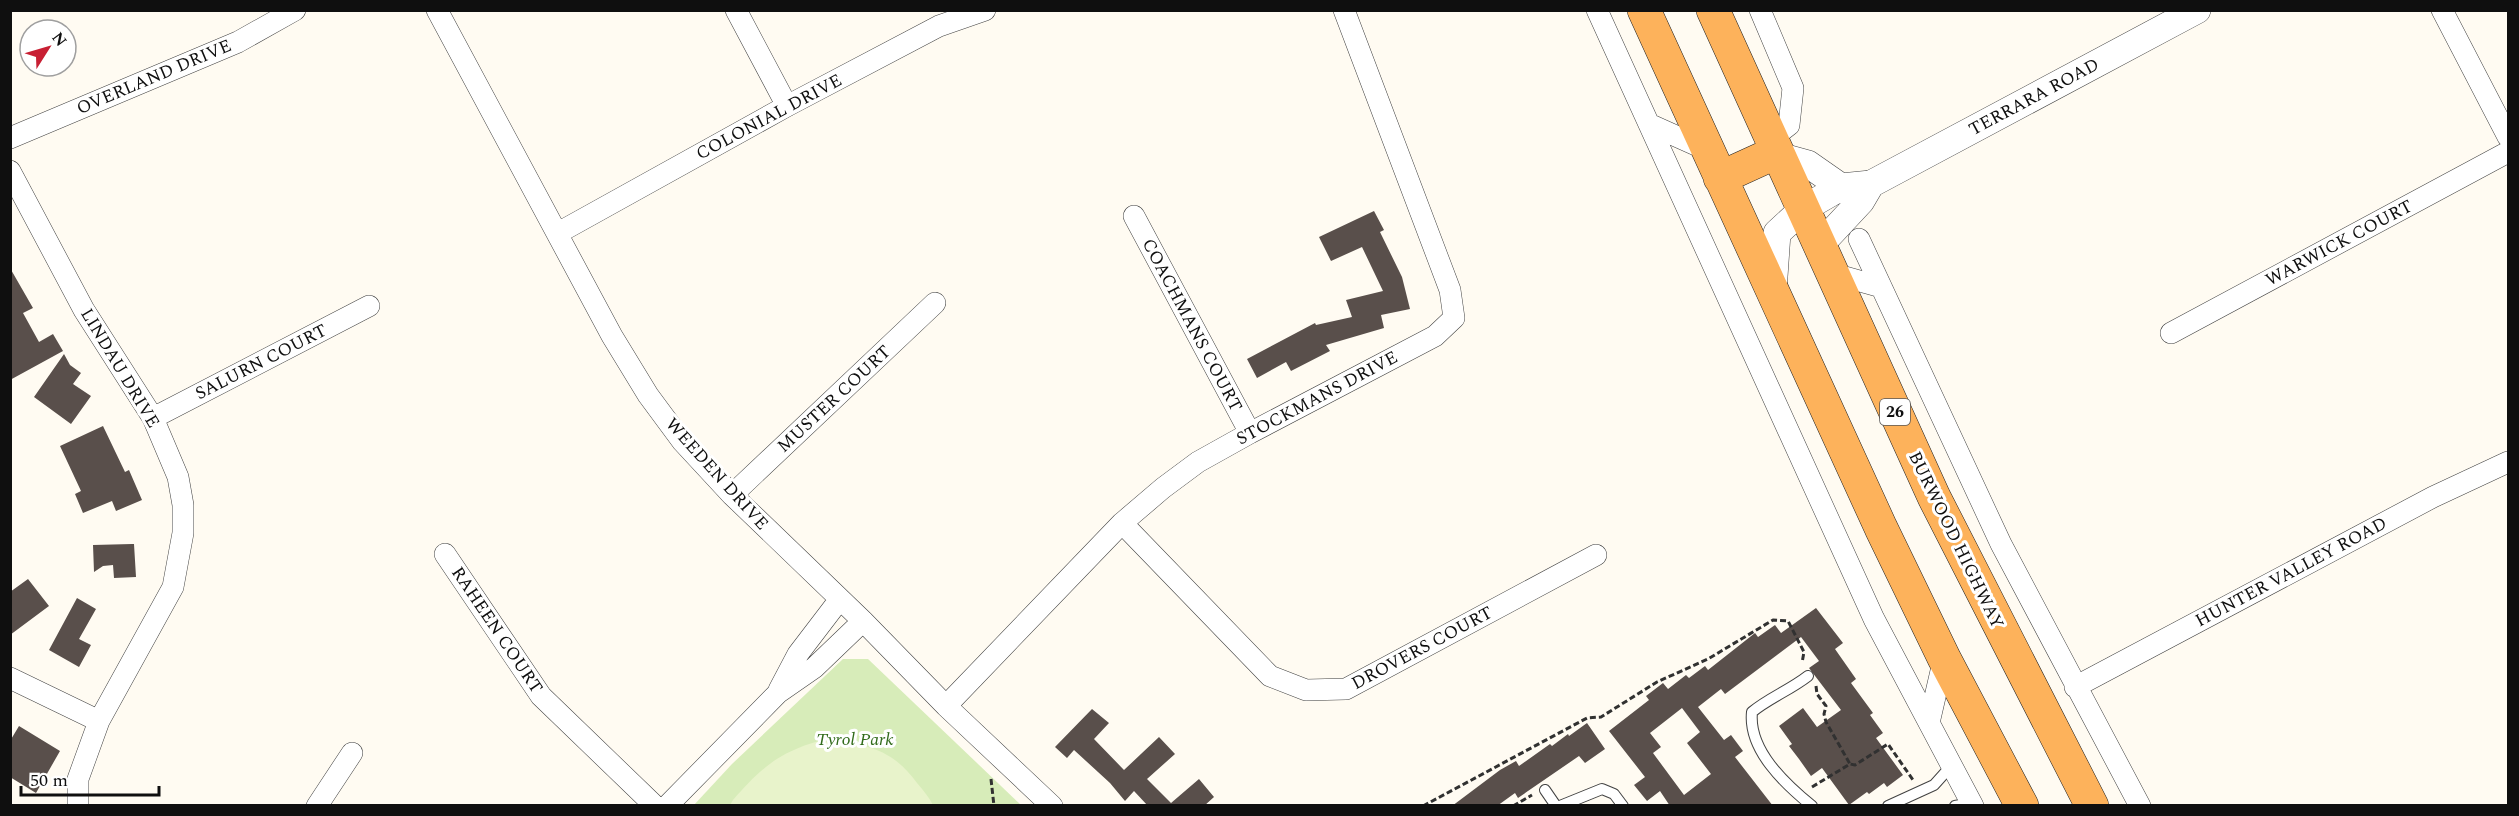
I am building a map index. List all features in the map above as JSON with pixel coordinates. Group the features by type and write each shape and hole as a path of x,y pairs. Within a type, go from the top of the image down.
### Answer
{"highway":[{"path":"1644,10 1881,528 1944,658 2022,806"},
{"name":"BURWOOD HIGHWAY","path":"1713,10 1934,497 2092,806"},
{"path":"1713,164 1775,149"}],"street":[{"name":"OVERLAND DRIVE","path":"10,138 238,42 295,10"},
{"name":"WEEDEN DRIVE","path":"437,10 612,336 648,394 682,441 732,495 863,621 946,706 1052,806"},
{"path":"736,10 787,106"},
{"name":"COLONIAL DRIVE","path":"558,233 787,106 939,26 985,10"},
{"name":"STOCKMANS DRIVE","path":"946,706 1122,524 1163,488 1250,433 1435,336 1454,318 1450,290 1344,10"},
{"path":"1598,10 1874,619 1952,765 1966,805"},
{"path":"1760,10 1793,88 1789,125 1775,149 1808,164 1841,187"},
{"name":"TERRARA ROAD","path":"1773,291 1777,233 1803,209 1841,187 1871,184 2197,10"},
{"path":"2442,10 2508,137"},
{"path":"1649,124 1713,164"},
{"name":"WARWICK COURT","path":"2171,333 2508,152"},
{"name":"LINDAU DRIVE","path":"10,171 84,309 153,418 178,477 183,505 183,533 173,587 99,721 78,779 78,806"},
{"name":"TERRARA ROAD","path":"1825,259 1871,184"},
{"name":"COACHMANS COURT","path":"1134,216 1250,433"},
{"path":"1859,239 2001,544 2140,806"},
{"path":"1825,259 1881,287"},
{"name":"MUSTER COURT","path":"732,495 935,303"},
{"name":"SALURN COURT","path":"153,418 369,306"},
{"name":"HUNTER VALLEY ROAD","path":"2075,687 2433,497 2508,462"},
{"name":"DROVERS COURT","path":"1122,524 1270,676 1306,690 1346,689 1596,555"},
{"name":"RAHEEN COURT","path":"445,554 541,696 655,806"},
{"path":"778,693 798,654 840,599"},
{"path":"667,806 778,693 814,668 863,621"},
{"path":"1929,723 1944,658"},
{"path":"10,678 99,721"},
{"path":"317,806 352,753"}],"lane":[{"path":"1808,676 1792,688 1764,702 1752,712 1751,723 1757,742 1778,775 1790,789 1808,802"},
{"path":"1888,806 1934,785 1952,765"},
{"path":"1545,790 1558,806 1602,789 1614,794 1623,806"}],"path":[{"path":"1423,806 1587,718 1601,717 1657,682 1708,659 1773,621 1788,621 1804,652 1802,669 1826,706 1824,714 1826,722 1850,764"},
{"path":"1808,802 1813,786 1850,764 1855,765 1888,744 1913,780"},
{"path":"991,779 994,806"},
{"path":"1513,806 1545,790"}],"green space":[{"name":"Tyrol Park","path":"843,659 868,659 1021,805 693,806 732,764"},
{"path":"819,741 862,745 885,754 907,771 933,805 730,805 752,779 771,763 792,750"}],"building":[{"path":"1374,211 1384,230 1380,232 1402,277 1410,309 1381,315 1384,328 1326,345 1330,351 1291,371 1286,362 1257,378 1247,359 1315,323 1316,325 1352,317 1346,300 1383,291 1362,247 1331,261 1319,237"},
{"path":"10,268 33,308 23,313 39,342 53,334 63,351 10,380"},
{"path":"64,354 70,365 81,373 73,384 91,396 71,424 34,397"},
{"path":"103,426 125,472 129,470 142,500 116,511 112,501 83,513 75,494 81,491 60,446"},
{"path":"134,544 136,577 114,578 113,565 103,566 94,572 93,545"},
{"path":"28,579 49,606 10,635 10,592"},
{"path":"77,598 96,609 79,639 91,645 79,667 49,650"},
{"path":"1816,608 1843,643 1835,649 1856,679 1851,683 1873,713 1870,715 1883,733 1876,738 1903,775 1887,787 1884,783 1849,805 1822,768 1811,776 1789,746 1792,744 1779,726 1803,708 1817,727 1841,710 1809,668 1819,661 1801,637 1725,694 1721,689 1698,707 1724,740 1731,735 1743,751 1735,757 1773,806 1670,806 1660,791 1647,801 1634,785 1645,777 1609,731 1649,700 1646,696 1663,683 1668,689 1686,675 1689,678 1705,666 1708,670 1755,633 1758,637 1775,625 1781,633","holes":["1682,708 1700,732 1687,743 1711,774 1684,795 1653,753 1661,747 1650,733"]},
{"path":"1092,709 1109,723 1094,739 1124,770 1159,737 1175,754 1147,779 1171,803 1199,779 1214,797 1204,806 1148,806 1134,791 1125,801 1110,783 1074,750 1067,758 1055,747"},
{"path":"1587,723 1605,749 1585,763 1579,756 1518,798 1515,793 1497,806 1452,806 1500,770 1516,761 1519,766 1550,744 1552,746"},
{"path":"19,726 60,751 36,793 10,777 10,741"}]}
